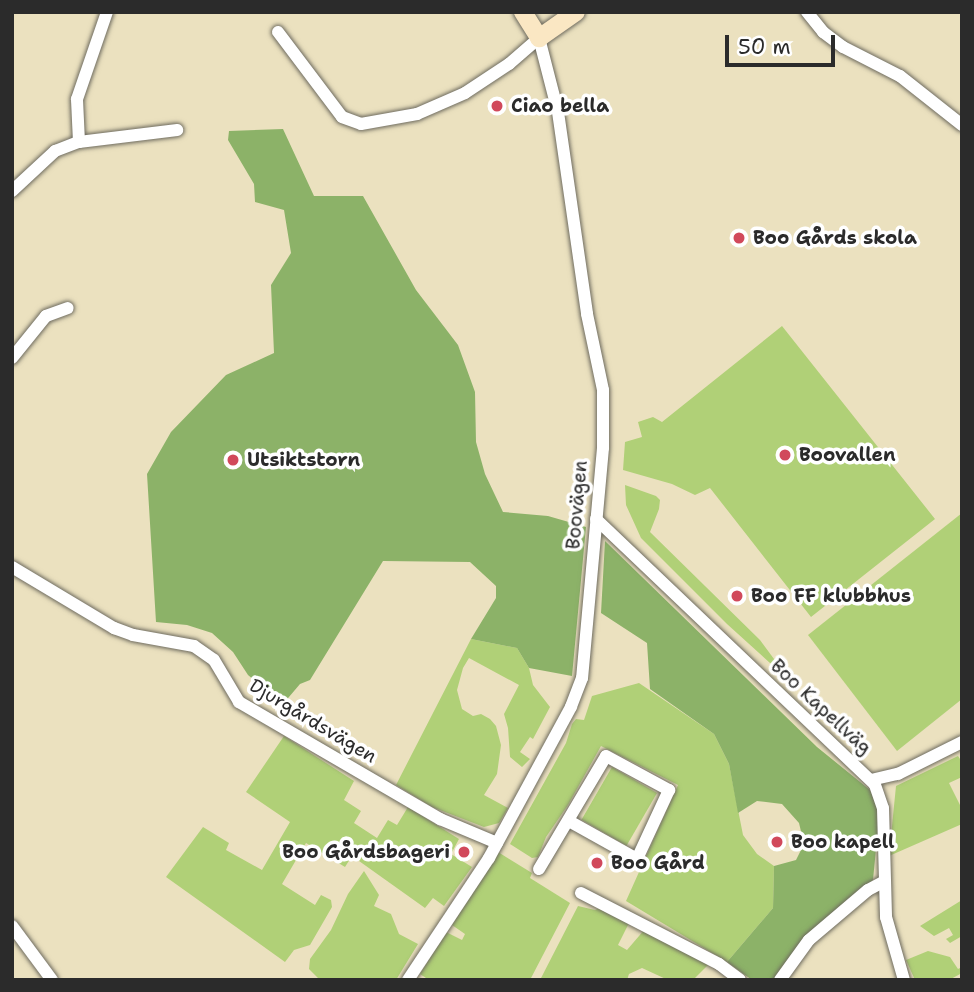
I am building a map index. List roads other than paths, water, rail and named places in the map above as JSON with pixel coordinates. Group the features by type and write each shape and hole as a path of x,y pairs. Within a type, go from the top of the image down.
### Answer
{"street":[{"path":"79,142 77,99 107,12"},
{"path":"523,12 539,38"},
{"path":"278,32 342,117 360,124 416,114 465,93 509,64 539,38 576,12"},
{"path":"807,12 823,32 843,47 900,76 962,125"},
{"name":"Boovägen","path":"408,980 497,843 571,706 582,678 603,448 603,390 587,314 558,112 539,38"},
{"path":"12,191 55,151 79,142 177,130"},
{"path":"12,358 47,316 68,308"},
{"name":"Boo Kapellväg","path":"596,519 871,780 883,808 883,882 888,934 904,980"},
{"name":"Djurgårdsvägen","path":"12,567 114,628 132,635 194,646 214,660 239,702 440,819 497,843"},
{"path":"871,780 898,774 962,741"},
{"path":"540,869 606,756 669,790 637,859 569,821"},
{"path":"780,980 809,940 868,890 883,882"},
{"path":"581,893 719,964 740,980"},
{"path":"12,926 52,980"}],"place":[{"name":"Ciao bella","path":"497,106"},
{"name":"Boo Gårds skola","path":"739,238"},
{"name":"Boovallen","path":"785,455"},
{"name":"Utsiktstorn","path":"233,460"},
{"name":"Boo FF klubbhus","path":"737,596"},
{"name":"Boo kapell","path":"777,842"},
{"name":"Boo Gårdsbageri","path":"464,852"},
{"name":"Boo Gård","path":"597,863"}]}
